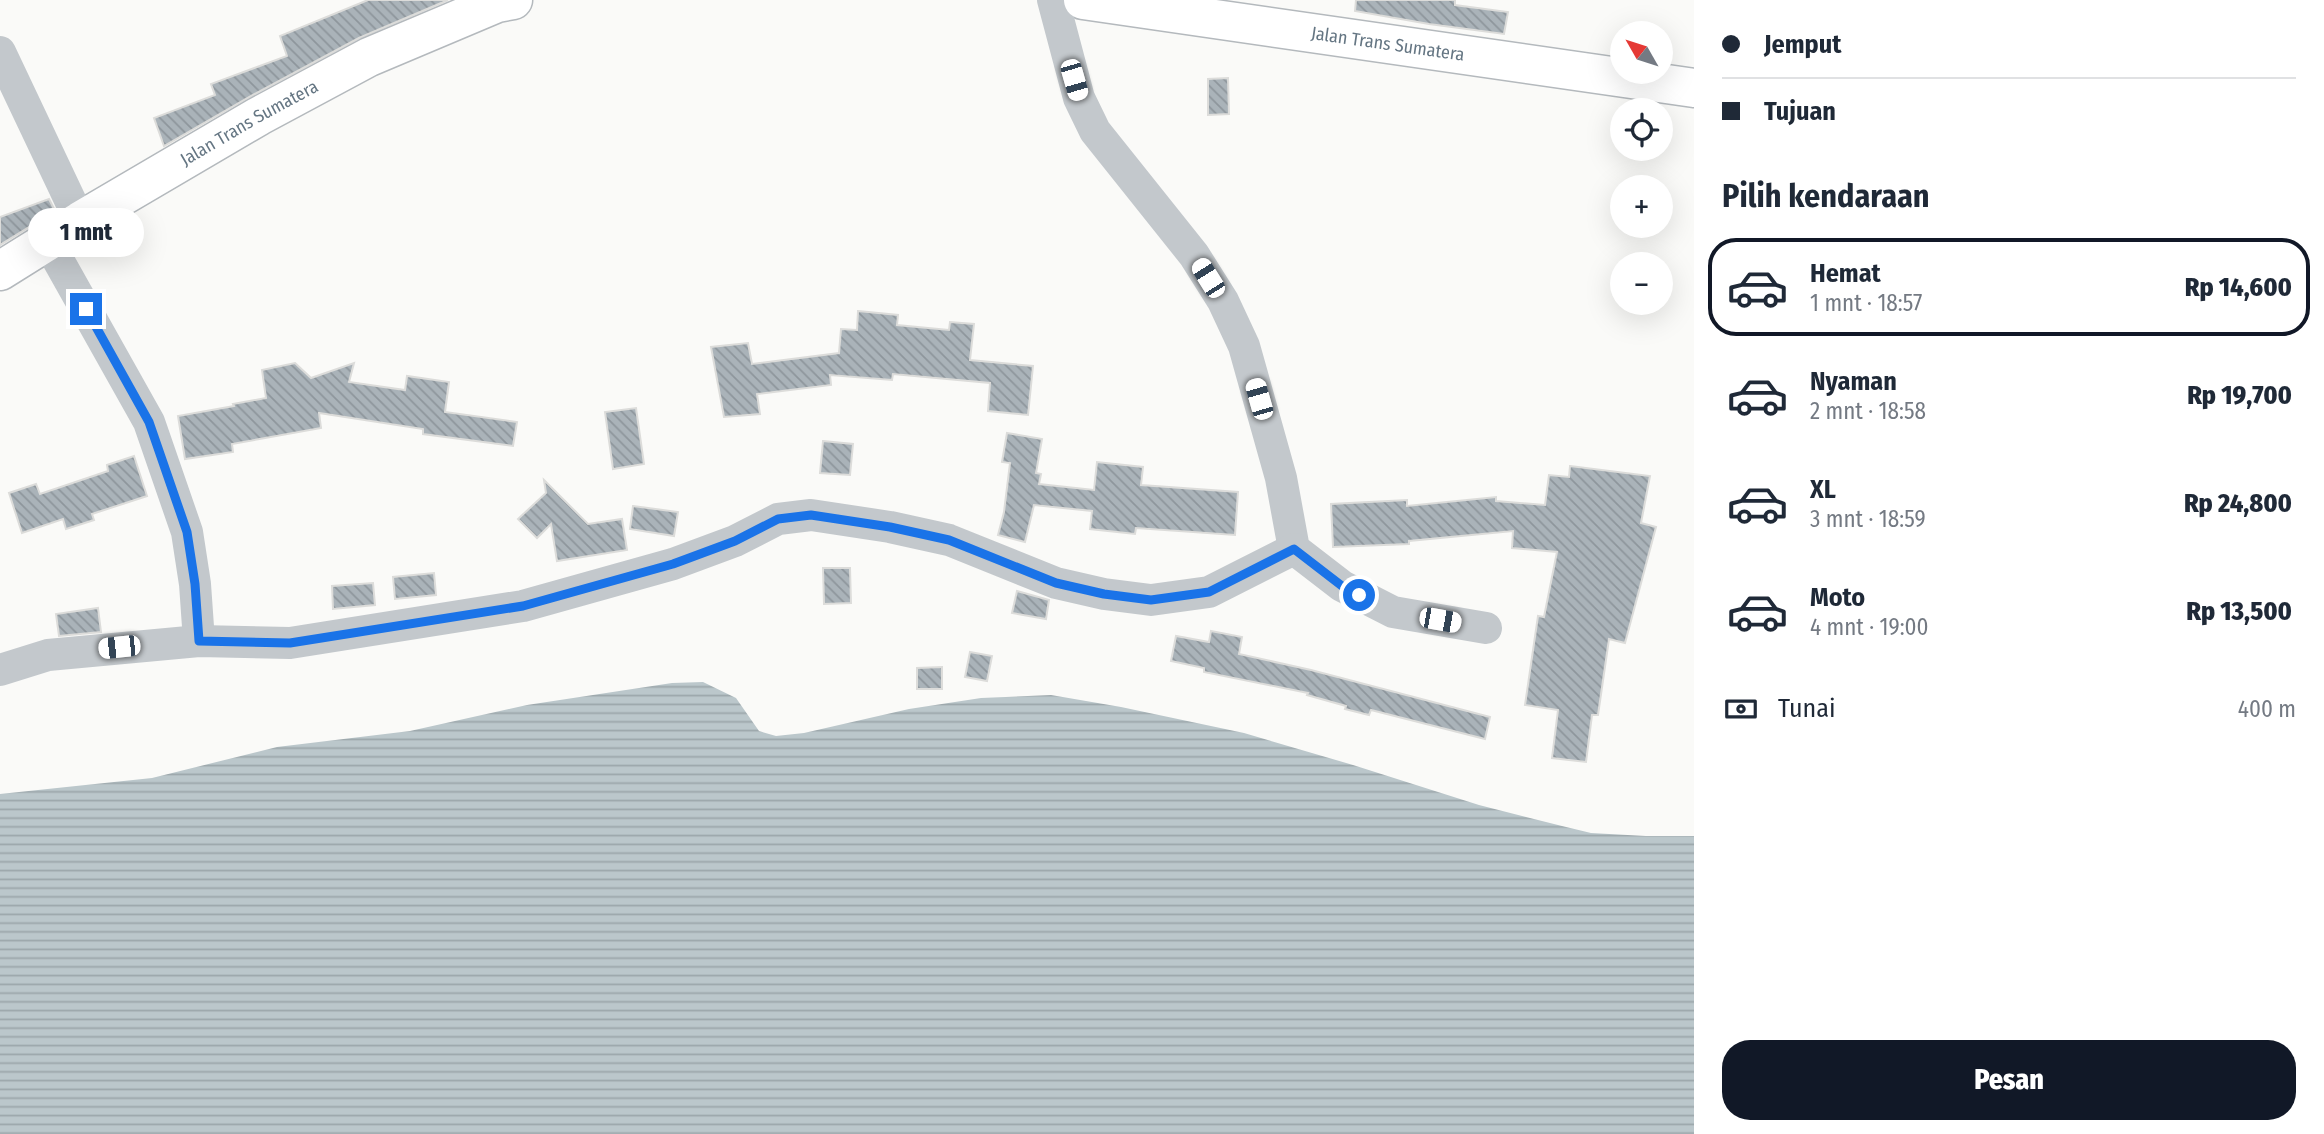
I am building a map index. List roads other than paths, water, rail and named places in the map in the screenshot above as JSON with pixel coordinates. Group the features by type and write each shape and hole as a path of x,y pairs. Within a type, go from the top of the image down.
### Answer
{"highway":[{"name":"Jalan Trans Sumatera","path":"0,271 259,116 369,57 497,3 513,0"},
{"name":"Jalan Trans Sumatera","path":"1083,0 1694,88"}],"street":[{"path":"1053,0 1079,97 1095,131 1194,255 1223,301 1244,346 1281,478 1294,549 1342,586 1393,612 1486,628"},
{"path":"0,52 80,221"},
{"path":"48,242 149,422 187,532 195,584 199,641"},
{"path":"0,670 48,655 199,641 290,643 523,606 673,564 735,541 778,519 811,515 949,540 1056,583 1104,594 1151,600 1209,592 1294,549"}]}
